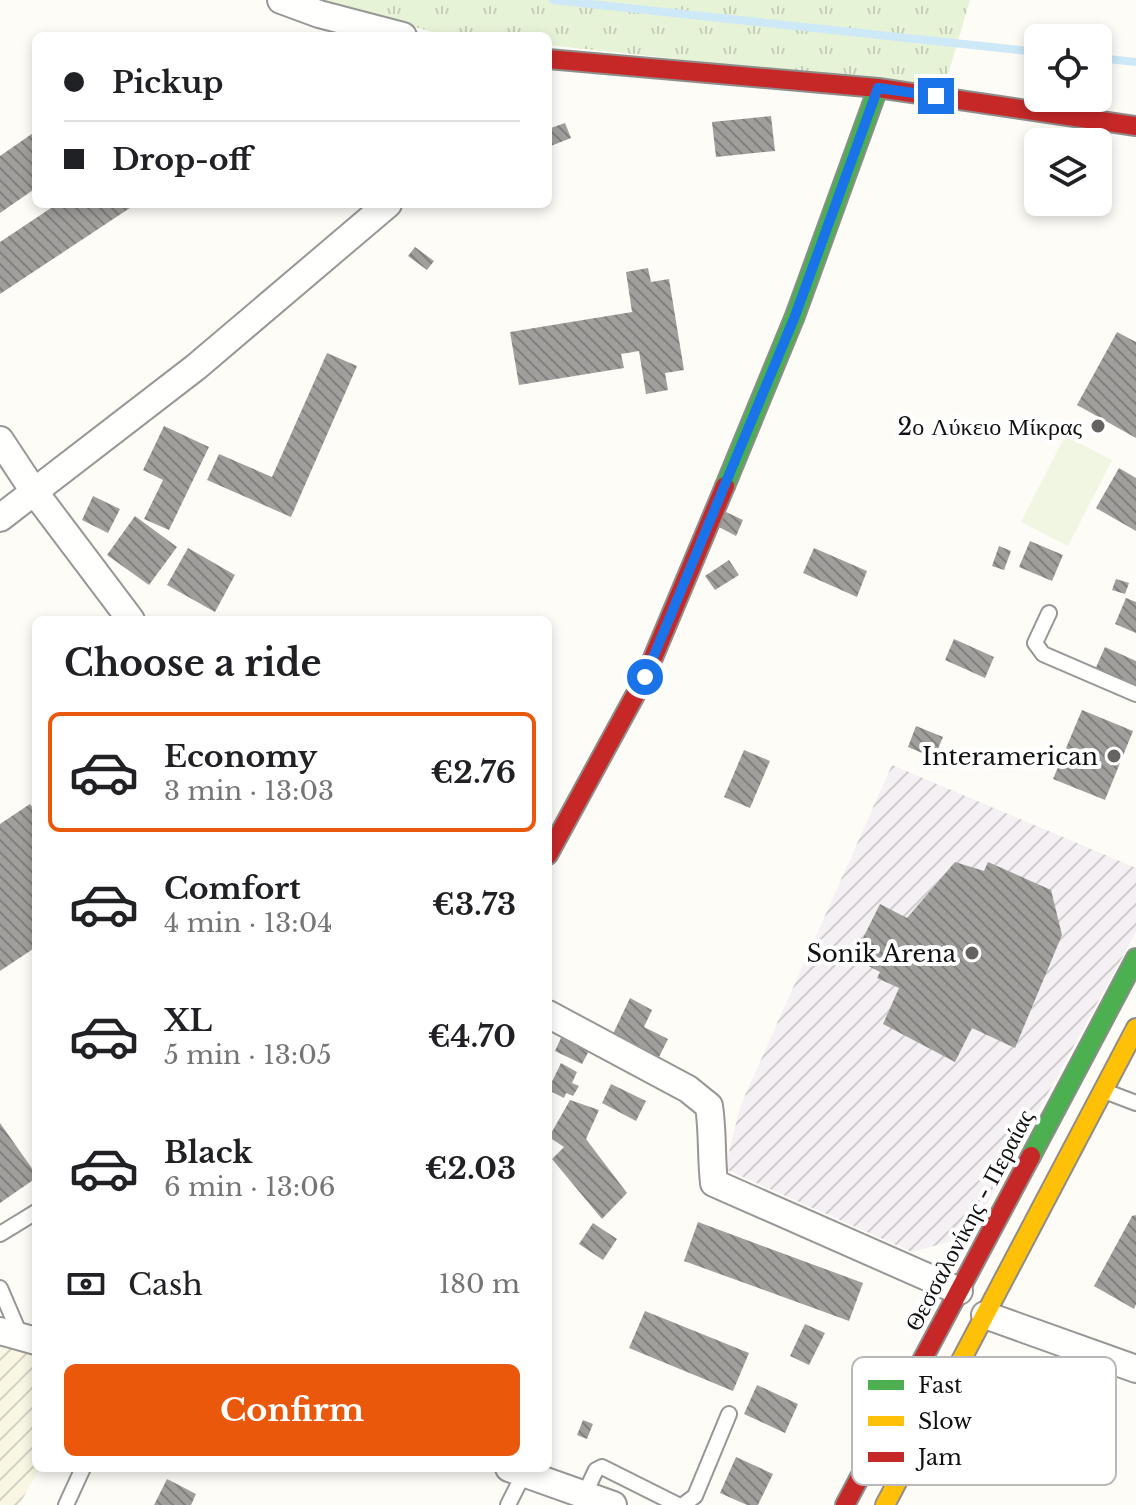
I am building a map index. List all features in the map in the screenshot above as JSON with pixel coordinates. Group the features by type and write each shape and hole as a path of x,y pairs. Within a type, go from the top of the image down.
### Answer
{"street":[{"path":"281,0 319,14 388,32"},
{"path":"552,59 878,88 1136,126"},
{"path":"552,848 645,677 795,316 878,88"},
{"path":"0,518 196,367 383,208"},
{"path":"0,440 33,490 128,616"},
{"name":"Θεσσαλονίκης - Περαίας","path":"924,1357 1136,958"},
{"path":"552,1016 688,1089 709,1106 714,1134 711,1157 714,1183 959,1291"},
{"path":"963,1357 1136,1028"},
{"path":"985,1315 1102,1357"},
{"path":"1116,1362 1136,1369"},
{"path":"520,1472 613,1505"},
{"name":"Θεσσαλονίκης - Περαίας","path":"845,1505 856,1485"},
{"path":"885,1505 896,1485"}],"lane":[{"path":"1049,613 1035,643 1043,654 1136,694"},
{"path":"1103,1091 1136,1103"},
{"path":"0,1234 32,1214"},
{"path":"0,1288 19,1336"},
{"path":"585,1493 596,1470 602,1467 680,1505 695,1496 729,1414"},
{"path":"66,1505 81,1472"},
{"path":"508,1505 517,1472"}],"shaded area":[{"path":"892,765 1136,868 1136,932 970,1236 912,1252 725,1169 740,1107"},
{"path":"0,1345 32,1353 32,1472 38,1472 19,1505 0,1505"}],"green space":[{"path":"313,0 970,0 944,88 552,45 552,32 433,32"},
{"path":"1065,436 1112,460 1068,546 1021,522"}],"building":[{"path":"771,116 775,151 716,157 712,122"},
{"path":"565,123 571,138 552,145 552,128"},
{"path":"32,134 32,191 0,213 0,156"},
{"path":"51,208 130,208 0,294 0,242"},
{"path":"415,247 434,261 427,270 408,256"},
{"path":"648,268 651,282 669,279 684,370 665,373 668,390 646,394 639,351 621,354 624,368 519,385 510,332 632,312 626,272"},
{"path":"1117,332 1136,342 1136,438 1077,405"},
{"path":"327,353 357,366 291,517 207,480 219,454 272,477"},
{"path":"164,426 209,447 169,530 144,519 163,480 143,470"},
{"path":"1119,468 1136,478 1136,531 1096,508"},
{"path":"93,496 120,509 108,533 82,520"},
{"path":"726,512 743,520 736,536 719,527"},
{"path":"135,516 177,547 149,585 107,555"},
{"path":"1030,541 1063,555 1052,581 1019,567"},
{"path":"999,546 1011,551 1004,570 992,566"},
{"path":"188,548 235,575 215,612 167,585"},
{"path":"814,548 867,571 857,597 803,573"},
{"path":"729,560 739,575 715,590 705,576"},
{"path":"1116,579 1129,583 1125,594 1112,590"},
{"path":"1126,598 1136,602 1136,633 1115,624"},
{"path":"954,639 994,657 985,678 945,660"},
{"path":"1105,647 1136,661 1136,691 1094,672"},
{"path":"1082,710 1133,731 1105,800 1053,779"},
{"path":"916,726 943,737 934,758 908,747"},
{"path":"744,750 770,761 750,808 724,797"},
{"path":"30,804 32,807 32,950 0,971 0,824"},
{"name":"Sonik Arena","path":"955,862 984,871 988,862 1051,890 1062,935 1015,1048 972,1028 955,1062 883,1024 899,988 877,978 880,972 853,958 880,904 907,918"},
{"path":"630,998 652,1010 644,1027 668,1039 658,1059 612,1036"},
{"path":"566,1027 594,1041 582,1064 555,1051"},
{"path":"561,1063 577,1072 572,1083 579,1086 573,1096 566,1093 564,1098 552,1092 552,1082"},
{"path":"611,1084 646,1101 636,1121 602,1103"},
{"path":"570,1100 599,1110 586,1139 627,1193 602,1219 552,1159 564,1147 552,1139 552,1132"},
{"path":"0,1123 32,1168 32,1181 0,1203"},
{"path":"1136,1215 1134,1309 1094,1286 1132,1216"},
{"path":"698,1222 863,1283 849,1321 684,1261"},
{"path":"593,1223 617,1239 603,1260 579,1244"},
{"path":"645,1311 749,1353 733,1391 629,1348"},
{"path":"805,1324 825,1333 809,1365 790,1356"},
{"path":"757,1385 798,1404 785,1433 744,1414"},
{"path":"583,1420 593,1424 587,1439 577,1435"},
{"path":"736,1457 773,1474 758,1505 747,1505 720,1493"},
{"path":"167,1479 196,1494 191,1505 154,1505"}],"waterway":[{"path":"553,0 1024,50"},
{"path":"1112,59 1136,62"}],"traffic: fast":[{"path":"725,486 795,316 878,88"},
{"path":"1031,1156 1136,958"}],"traffic: slow":[{"path":"963,1357 1136,1028"},
{"path":"885,1505 896,1485"}],"traffic: jam":[{"path":"552,59 878,88 1136,126"},
{"path":"552,848 645,677 725,486"},
{"path":"924,1357 1031,1156"},
{"path":"845,1505 856,1485"}],"place":[{"name":"2ο Λύκειο Μίκρας","path":"1098,426"},
{"name":"Interamerican","path":"1114,756"},
{"name":"Sonik Arena","path":"972,953"}],"route":[{"path":"645,677 795,316 878,88 936,96"}]}
